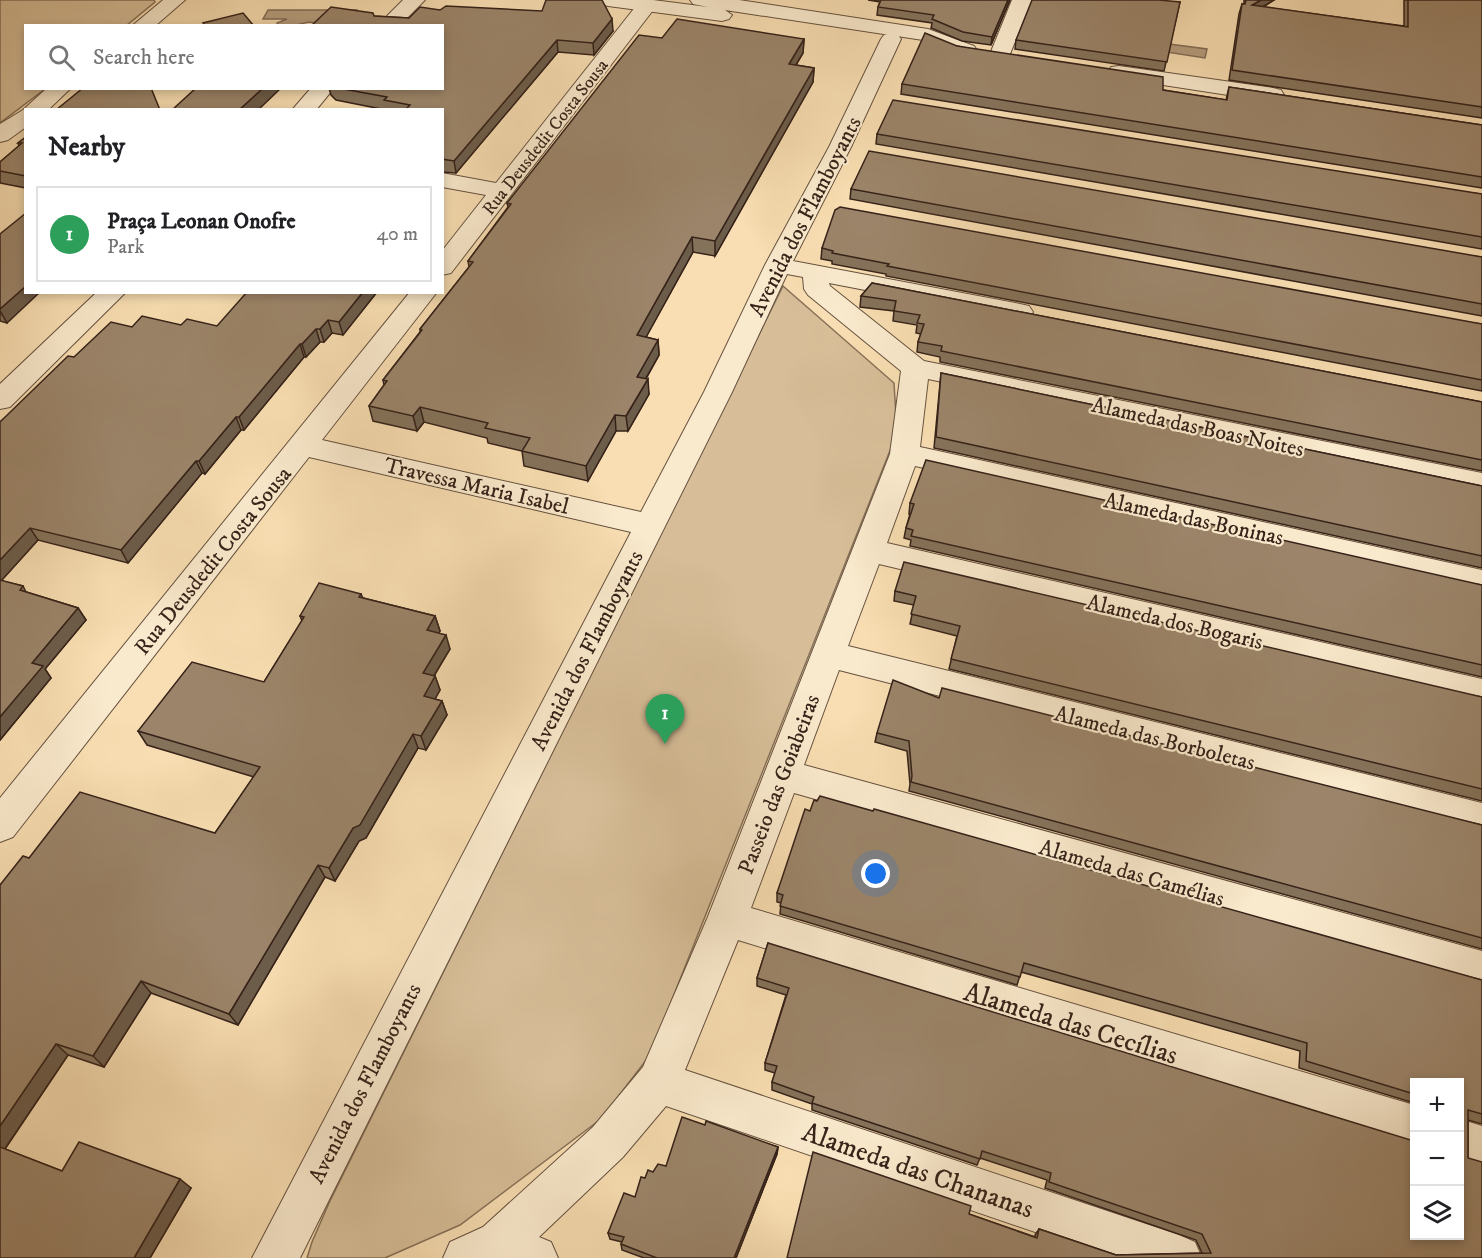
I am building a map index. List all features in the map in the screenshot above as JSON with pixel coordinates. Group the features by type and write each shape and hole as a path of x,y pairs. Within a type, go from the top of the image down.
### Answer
{"street":[{"path":"145,24 175,0"},
{"path":"389,24 415,0"},
{"path":"608,0 1024,58"},
{"path":"700,0 928,34 956,48"},
{"path":"1000,54 1022,0"},
{"name":"Rua Deusdedit Costa Sousa","path":"444,265 646,4"},
{"name":"Avenida dos Flamboyants","path":"275,1258 718,393 778,265 822,205 851,149 875,98 891,39"},
{"path":"1094,68 1295,98"},
{"path":"36,108 59,90"},
{"path":"305,108 322,90"},
{"path":"0,135 24,117"},
{"path":"444,180 503,191"},
{"path":"778,265 1046,317"},
{"path":"815,272 817,289 915,368"},
{"path":"0,400 12,375 111,294"},
{"name":"Rua Deusdedit Costa Sousa","path":"0,826 421,294"},
{"name":"Passeio das Goiabeiras","path":"500,1253 608,1142 658,1082 727,920 905,454 915,368"},
{"name":"Alameda das Boas Noites","path":"915,368 1482,484"},
{"name":"Travessa Maria Isabel","path":"303,446 650,525"},
{"name":"Alameda das Boninas","path":"905,454 1482,582"},
{"name":"Alameda dos Bogaris","path":"868,550 1482,693"},
{"name":"Alameda das Borboletas","path":"828,654 1482,819"},
{"name":"Alameda das Camélias","path":"781,774 1482,970"},
{"name":"Alameda das Cecílias","path":"727,920 1410,1126"},
{"name":"Alameda das Chananas","path":"658,1082 1179,1258"},
{"path":"1464,1142 1482,1148"}],"shaded area":[{"path":"0,0 154,0 155,2 128,24 24,24 24,90 44,90 0,123"},
{"path":"268,10 357,10 355,15 331,24 309,22 278,24 287,19 263,19"},
{"path":"1169,44 1207,49 1205,58 1166,52"},
{"path":"783,286 894,383 897,433 650,1055 601,1119 460,1225 385,1258 307,1258 329,1203"}],"building":[{"path":"546,0 602,0 612,19 593,43 557,40 454,161 444,159 444,108 407,108 410,105 384,100 387,97 349,90 444,90 444,24 313,24 331,7 373,13 374,16 409,18 420,7 440,10 446,6 542,11"},
{"path":"881,0 1008,0 992,37 963,32 932,19 934,15 878,7"},
{"path":"1032,0 1180,2 1167,62 1016,40"},
{"path":"1246,0 1261,0 1252,5 1408,27 1408,0 1482,0 1482,107 1232,70 1242,4 1245,4"},
{"path":"243,13 252,24 204,24"},
{"path":"677,19 804,39 789,64 814,68 715,241 692,237 637,335 658,340 637,377 648,379 626,416 615,415 586,466 522,451 530,438 485,428 488,423 420,407 413,416 369,406 387,381 383,380 473,262 468,261 511,204 507,203 639,35 662,38"},
{"path":"925,33 957,46 1163,77 1163,90 1227,100 1229,87 1482,125 1482,177 902,84"},
{"path":"81,90 152,90 159,108 58,108"},
{"path":"194,90 261,90 241,108 174,108"},
{"path":"893,100 1482,194 1482,237 877,134"},
{"path":"24,138 24,176 0,171 0,162 22,143 18,143"},
{"path":"869,151 1482,257 1482,304 851,189"},
{"path":"840,207 1482,324 1482,380 887,266 889,264 832,253 833,251 822,248 835,210"},
{"path":"24,215 24,288 0,309 0,234"},
{"path":"872,283 1482,402 1482,460 941,351 942,346 918,342 924,324 917,323 920,315 894,311 896,301 861,296"},
{"path":"245,294 361,294 339,322 328,320 300,344 239,417 236,417 199,461 196,461 121,550 30,528 0,560 0,422 68,356 74,357 111,322 132,327 142,316 181,325 187,319 217,326"},
{"path":"941,373 1482,486 1482,556 936,437"},
{"path":"926,460 1482,585 1482,665 911,536 913,530 906,528 914,504 910,503"},
{"path":"904,562 1482,697 1482,789 951,659 960,626 911,614 916,596 895,591"},
{"path":"0,580 23,586 20,590 78,608 32,663 43,666 0,717"},
{"path":"319,583 361,594 359,597 435,616 427,630 446,635 423,673 435,676 424,696 442,701 421,736 413,734 360,825 353,828 329,868 318,865 229,1014 141,981 93,1056 56,1044 0,1126 0,885 23,856 29,858 80,792 215,833 260,767 138,731 192,662 264,682 304,617 300,616"},
{"path":"893,680 939,698 942,688 1482,825 1482,938 911,782 909,741 877,733"},
{"path":"820,796 873,811 874,809 1482,980 1482,1114 1468,1110 1468,1158 1482,1162 1482,1258 787,1258 813,1152 971,1206 969,1214 1037,1238 1039,1229 1116,1255 1211,1253 1202,1234 1049,1182 1051,1173 982,1151 980,1159 812,1103 814,1097 772,1082 777,1066 765,1063 789,988 757,978 768,943 1410,1140 1410,1240 1464,1240 1464,1078 1410,1078 1410,1093 1306,1061 1307,1043 1024,963 1020,977 780,906 783,895 777,893 805,809 810,811 814,800 817,801"},
{"path":"682,1117 705,1125 706,1121 778,1147 734,1258 657,1258 621,1244 624,1237 608,1233 624,1193 635,1197 641,1177 645,1178 648,1170 653,1172 658,1164 666,1166"},
{"path":"79,1142 180,1179 134,1258 0,1258 0,1147 62,1171"}],"place":[{"name":"Praça Leonan Onofre","path":"665,744"}]}
